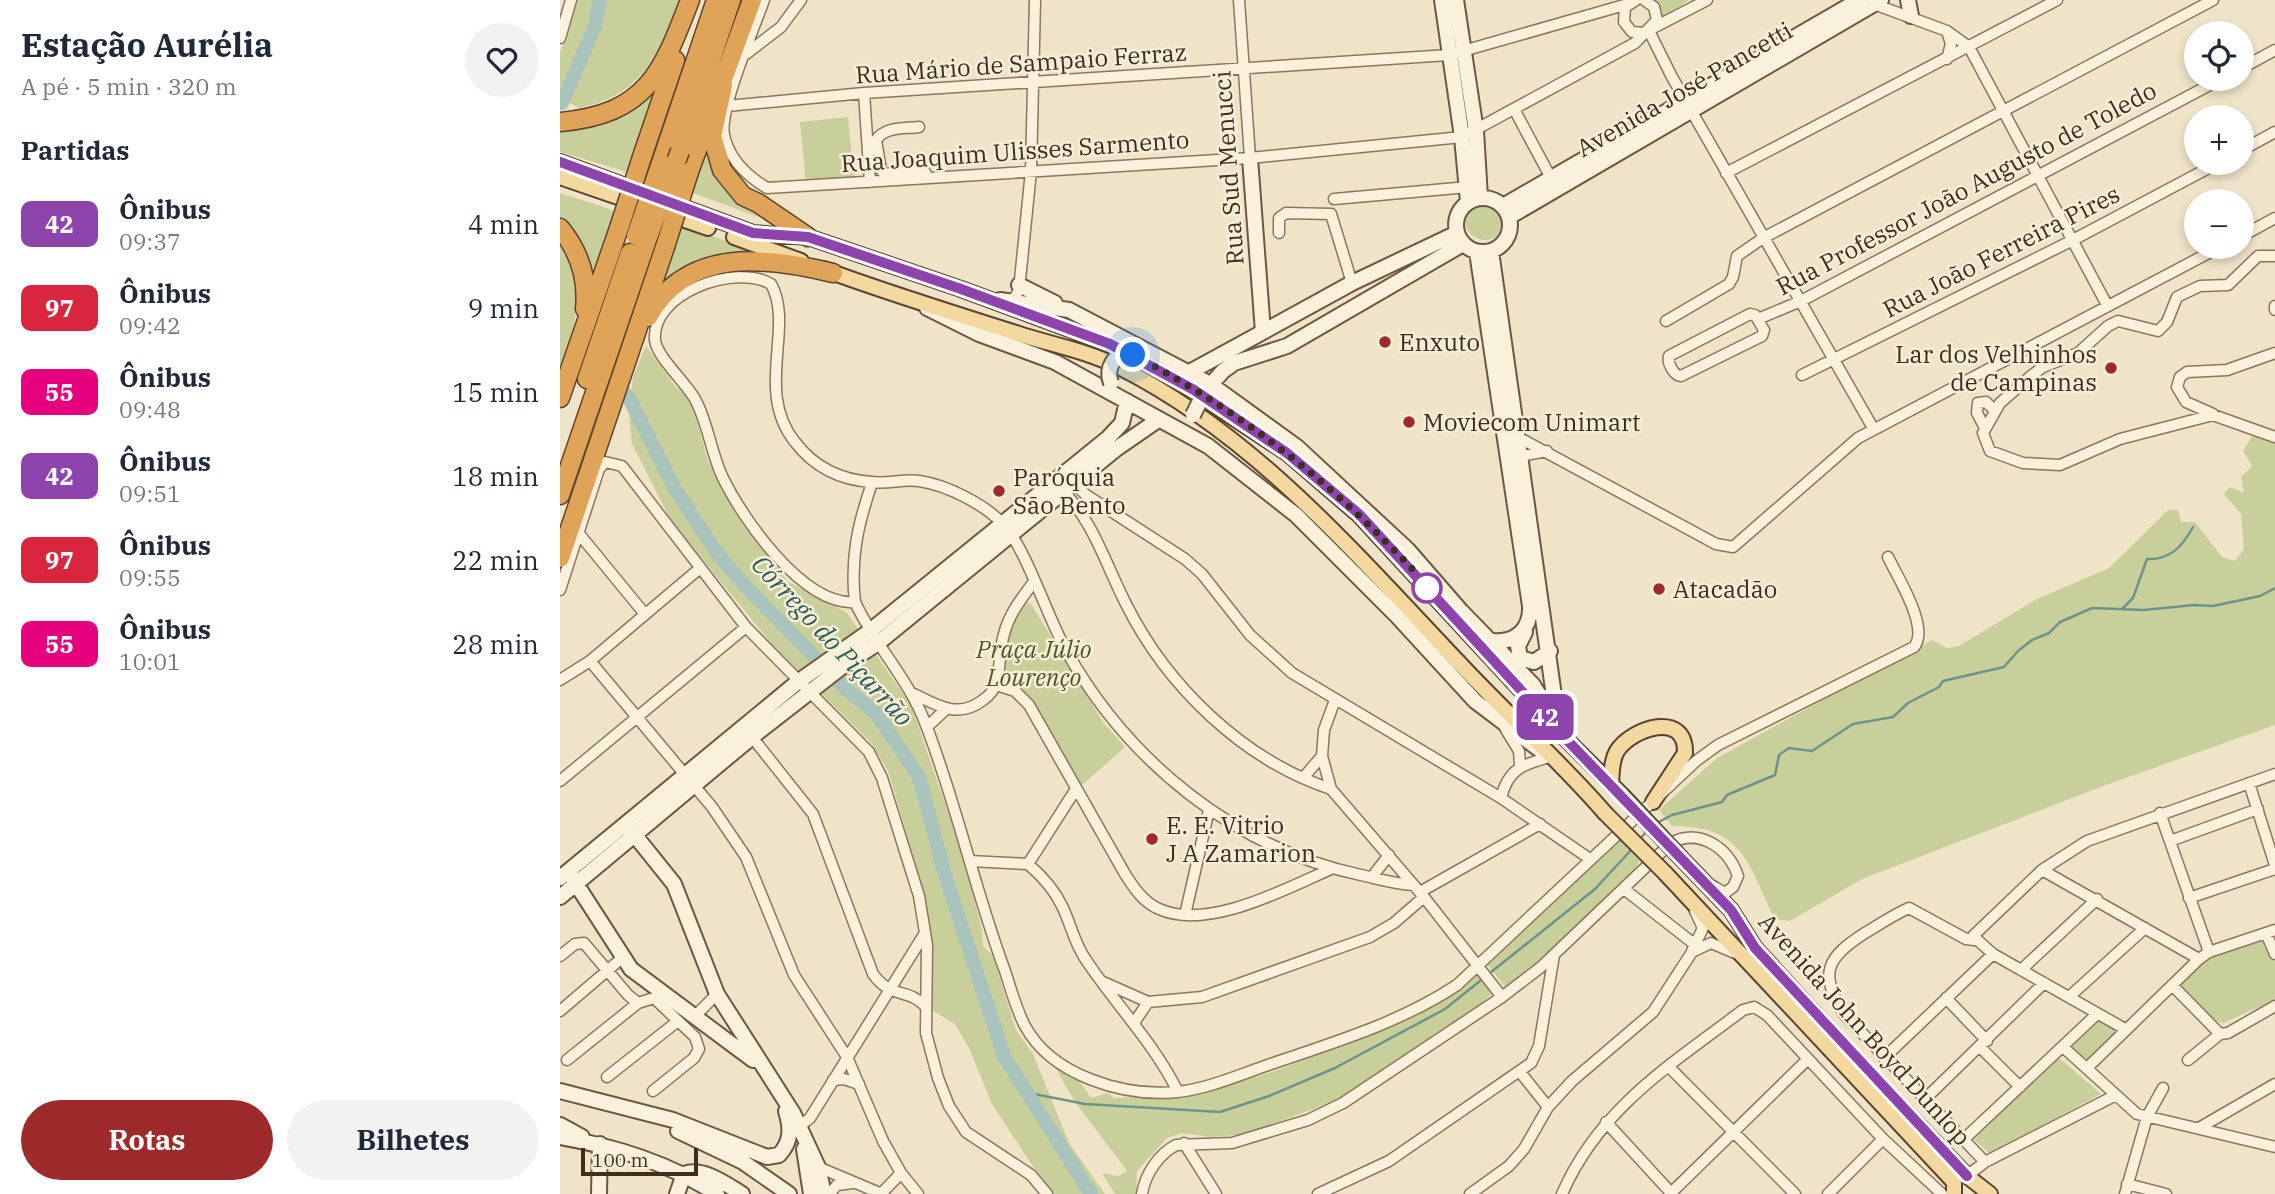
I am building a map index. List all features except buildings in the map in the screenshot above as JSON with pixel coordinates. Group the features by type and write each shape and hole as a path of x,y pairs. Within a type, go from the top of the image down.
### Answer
{"highway":[{"path":"560,122 604,114 623,105 651,83 666,61 692,0"},
{"path":"560,398 692,0"},
{"path":"642,237 660,163 716,0"},
{"path":"560,495 574,436 642,237 680,151 731,0"},
{"path":"560,558 690,172 752,0"},
{"path":"723,86 712,136 722,170 743,197 758,203 808,237"},
{"path":"560,228 577,255 585,284 586,306 577,351"},
{"path":"633,345 651,311 666,293 688,277 716,265 745,260 771,260 833,273"},
{"path":"560,460 574,436"}],"main road":[{"path":"1442,0 1456,54 1469,134 1472,195 1457,215 1460,238"},
{"path":"1456,0 1456,54"},
{"path":"1908,0 1911,16"},
{"name":"Avenida José Pancetti","path":"1506,212 1870,1"},
{"name":"Avenida José Pancetti","path":"1506,212 1551,178 1689,106"},
{"name":"Rua Sud Menucci","path":"1250,158 1263,332"},
{"name":"Avenida John Boyd Dunlop","path":"560,162 753,233 808,237 1110,344 1166,373 1287,453 1359,514 1564,737 1731,910 1764,958 1958,1184"},
{"name":"Avenida John Boyd Dunlop","path":"560,177 917,301 1030,338 1085,351 1132,375 1202,419 1292,491 1682,890 1958,1184"},
{"path":"1472,195 1492,199 1506,212 1508,237 1484,251"},
{"path":"1460,238 1484,251"},
{"path":"1188,373 1352,283 1460,238"},
{"path":"1064,483 1162,422 1183,423 1194,415 1206,389 1234,363 1287,346 1460,238"},
{"path":"1484,251 1550,651 1557,722"},
{"path":"1484,251 1530,606 1526,627 1518,646 1520,658 1534,662 1550,651"},
{"path":"1020,285 1188,373 1206,389 1297,447 1408,550 1461,611 1493,641 1533,685 1564,737"},
{"path":"961,289 1006,302 1069,310"},
{"path":"917,301 948,321 1055,362 1127,401"},
{"path":"1127,401 1108,376 1111,363 1122,352 1146,349"},
{"path":"560,897 568,879 688,780 808,683 874,637 1064,483 1122,423 1127,401"},
{"name":"Avenida John Boyd Dunlop","path":"1127,401 1208,446 1275,496 1397,616 1475,701 1500,722 1557,760"},
{"path":"1493,641 1507,640 1526,627"},
{"path":"1611,784 1613,760 1621,747 1649,729 1661,726 1674,728 1682,735 1685,753 1653,802"},
{"path":"629,830 674,884 717,994 796,1120 818,1167 826,1194"},
{"path":"568,879 622,958 646,981 696,1015 765,1070"},
{"path":"562,1091 673,1120 758,1156 772,1157 784,1149 790,1136 782,1096"},
{"path":"629,1108 743,1162 789,1194"},
{"path":"796,1120 811,1194"},
{"path":"560,1125 596,1143"},
{"path":"560,1137 644,1156 684,1174 717,1194"},
{"path":"596,1143 599,1194"},
{"path":"677,1194 684,1174"},
{"path":"684,1174 709,1175 742,1194"},
{"path":"1958,1184 1990,1194"}],"street":[{"path":"560,38 571,0"},
{"path":"727,106 764,0"},
{"path":"745,54 781,27 801,0"},
{"path":"1006,302 1015,297 1020,285 1031,172 1035,0"},
{"name":"Rua Sud Menucci","path":"1239,0 1250,158"},
{"path":"1644,0 1656,11 1649,30 1689,106 1873,428"},
{"name":"Rua Joaquim Ulisses Sarmento","path":"727,106 723,132 727,147 743,170 767,188 1250,158 1469,134 1621,51 1649,30 1707,0"},
{"path":"1726,173 2057,0"},
{"path":"1666,321 1729,284 1739,254 1763,238 2213,0"},
{"path":"1870,1 1947,31 1969,47 2107,305"},
{"path":"1621,51 1624,11 1630,2"},
{"name":"Rua Mário de Sampaio Ferraz","path":"727,106 864,93 1456,54 1630,2"},
{"path":"1606,11 1632,32 1649,30"},
{"path":"1947,31 1951,44 1947,59"},
{"path":"2254,61 2275,50"},
{"name":"Rua Professor João Augusto de Toledo","path":"1762,317 1762,336 1681,376 1676,374 1668,362 1669,356 1750,314 1762,317 1801,302 2198,91"},
{"path":"864,93 870,182"},
{"path":"1514,109 1551,178"},
{"path":"919,127 888,130 879,136 876,140 881,170 885,174 923,169 928,178"},
{"path":"2254,143 2275,132"},
{"name":"Rua João Ferreira Pires","path":"1802,375 2071,241 2195,175"},
{"path":"1334,199 1472,195"},
{"path":"1279,233 1279,218 1286,213 1331,214 1352,283"},
{"path":"2254,229 2275,218"},
{"path":"2213,415 2120,439 2074,461 2039,465 2023,463 1990,451 1983,439 1994,410 2043,367 2078,353 2108,326 2118,321 2158,331 2167,322 2177,297 2200,286 2228,285 2259,256 2275,256"},
{"path":"1516,436 1548,451 1586,476 1725,548 1738,544 1858,438 1873,428 2197,259"},
{"path":"855,602 842,603 816,592 791,571 771,548 723,478 690,389 657,348 656,328 662,316 688,291 720,279 740,276 762,279 774,291 777,306 775,389 782,421 793,440 817,465 830,472 873,482 912,481 935,485 976,504 1007,529 1066,651 1105,709 1150,759 1209,810 1263,841 1331,869 1372,877 1419,891"},
{"path":"2275,354 2227,370 2187,372 2180,377 2177,387 2186,402 2275,438"},
{"path":"1985,428 1977,413 1978,403 1986,402 1994,410"},
{"path":"1520,468 1525,456 1548,451"},
{"path":"560,590 580,535 599,469 605,462 622,466 746,627 808,683 856,736 876,764 914,876 925,933 924,1005 931,1056 958,1120 981,1144 1031,1175 1046,1194"},
{"path":"873,482 856,532 851,572 855,602 874,637 914,694 927,727 993,940 1021,1014 1041,1047 1089,1079 1111,1088 1132,1092 1178,1092 1216,1083 1361,1032 1438,997 1480,970 1590,859 1696,761 1718,745 1914,647 1920,636 1918,621 1888,557"},
{"path":"1064,483 1185,559 1202,574 1237,620 1292,673 1501,798 1590,859"},
{"path":"1064,483 1088,524 1138,626 1175,680 1232,733 1303,778 1331,789"},
{"path":"1088,524 1105,508"},
{"path":"580,535 645,613"},
{"path":"560,680 590,661 699,569"},
{"path":"914,694 945,710 966,709 976,705 996,685 1004,635 1010,617 1033,583"},
{"path":"560,782 746,627"},
{"path":"590,661 638,717 747,857 794,975 847,1057 873,1123 901,1173 918,1194"},
{"path":"996,685 1022,696 1125,874 1140,895 1158,909 1185,915 1207,916 1331,869"},
{"path":"1335,700 1324,730 1322,756 1331,789 1419,891 1502,997"},
{"path":"927,727 945,710"},
{"path":"1500,722 1514,740 1519,751 1520,765"},
{"path":"747,732 813,814 869,967 887,990 910,996 924,1005"},
{"path":"1303,778 1322,756"},
{"path":"1501,798 1510,775 1520,765 1557,760"},
{"path":"1985,1162 1884,1058 1835,1000 1830,973 1835,956 1909,908 1966,939 1974,937 2042,870 2087,841 2275,774"},
{"path":"2189,898 2275,867 2271,839 2249,783"},
{"path":"1028,864 1076,789"},
{"path":"2170,841 2258,808"},
{"path":"1185,915 1209,810"},
{"path":"2160,813 2209,953"},
{"path":"1103,982 1148,1002 1202,997 1360,940 1394,923 1419,891 1540,824"},
{"path":"1142,1194 1147,1176 1157,1161 1172,1147 1184,1143 1232,1143 1308,1120 1363,1091 1502,997 1555,955 1671,843 1689,836 1715,844 1734,865 1738,876 1733,887 1725,893 1693,871"},
{"path":"1372,877 1389,855"},
{"path":"970,861 1028,864 1054,892 1074,941 1166,1066 1178,1092"},
{"path":"2042,870 2199,959"},
{"path":"1624,889 1695,948"},
{"path":"1469,1194 1480,1190 1517,1158 1548,1107 1572,1081 1653,1012 1695,948 1703,928 1682,890"},
{"path":"2021,971 2097,899"},
{"path":"2069,997 2145,928"},
{"path":"2087,1068 2199,959 2270,931 2275,954"},
{"path":"796,1120 810,1118 887,990 925,933"},
{"path":"1974,937 1993,954 2125,1029"},
{"path":"560,956 575,944 584,943 638,1003"},
{"path":"1695,948 1707,943 1718,944 1745,958"},
{"path":"1884,1058 1993,954"},
{"path":"1318,1194 1389,1161 1531,1063 1539,1046 1555,955"},
{"path":"560,1012 622,958"},
{"path":"1536,970 1552,981"},
{"path":"1924,1100 1984,1045 2044,983"},
{"path":"2172,985 2220,1034"},
{"path":"696,1015 717,994"},
{"path":"567,1060 638,1003 654,998 695,1037 698,1053 653,1091"},
{"path":"1946,998 2020,1087"},
{"path":"1134,1023 1148,1002"},
{"path":"2188,1060 2220,1034 2228,1033 2275,1006"},
{"path":"1563,1194 1606,1122 1640,1087 1743,1010 1754,1007 1767,1015 1883,1139 1942,1194"},
{"path":"1963,1140 2097,1014"},
{"path":"607,1077 678,1021"},
{"path":"2063,1047 2128,1108 2147,1117 2275,1147"},
{"path":"1606,1122 1671,1194 1808,1059"},
{"path":"1669,1067 1795,1194"},
{"path":"1520,1072 1548,1107"},
{"path":"833,1080 844,1079 859,1084"},
{"path":"2199,1128 2275,1084"},
{"path":"2163,1088 2147,1117 2126,1189 2166,1194"},
{"path":"1958,1184 1985,1162 2116,1095"},
{"path":"2224,1135 2225,1112"},
{"path":"1828,1194 1883,1139"},
{"path":"1184,1143 1216,1194"},
{"path":"818,1167 881,1194 901,1173"},
{"path":"826,1194 837,1185 853,1183"}],"green space":[{"path":"577,0 679,0 655,56 633,83 618,94 578,108 560,96 560,53"},
{"path":"1654,0 1689,0 1662,18"},
{"path":"662,80 627,172 560,152 560,125"},
{"path":"848,117 854,179 806,184 800,122"},
{"path":"708,141 775,223 693,193"},
{"path":"560,193 616,211 591,288 575,240 560,219"},
{"path":"1485,200 1499,206 1505,220 1499,234 1485,240 1471,234 1465,220 1471,206"},
{"path":"682,226 761,252 718,256 693,266 658,291"},
{"path":"560,244 573,275 576,304 572,334 560,365"},
{"path":"646,346 675,386 685,394 695,413 708,461 732,503 787,581 847,613 911,705 962,852 982,930 983,946 993,956 1016,1030 1033,1054 1069,1143 1105,1194 1051,1194 992,1104 969,1048 955,1024 933,1011 930,996 931,934 920,879 888,771 871,743 772,644 671,521 632,444 629,413 633,376"},
{"path":"2254,433 2275,441 2275,725 2106,785 1862,879 1790,921 1775,919 1749,865 1729,841 1715,833 1696,828 1672,826 1659,810 1717,758 1932,640 1947,648 1959,646 2037,599 2109,568 2168,510 2178,510 2181,522 2195,522 2222,557 2235,561 2244,549 2241,514 2224,494 2230,487 2244,493 2241,477 2252,466 2243,451"},
{"name":"Praça Júlio Lourenço","path":"1025,601 1031,604 1103,722 1125,747 1080,787 1033,703 1005,674 1009,636 1014,618"},
{"path":"1620,839 1639,860 1636,870 1547,955 1505,987 1487,964"},
{"path":"2259,939 2266,942 2275,963 2275,1000 2223,1023 2213,1020 2183,989 2181,982 2205,959"},
{"path":"1476,974 1492,994 1468,1014 1340,1099 1247,1134 1210,1137 1182,1133 1167,1138 1137,1171 1136,1194 1115,1194 1102,1173 1118,1176 1127,1171 1080,1108 1056,1068 1077,1079 1091,1098 1107,1093 1115,1098 1201,1093 1272,1072 1392,1026 1440,1002"},
{"path":"2099,1020 2119,1031 2088,1061 2069,1046"},
{"path":"2057,1056 2101,1094 1990,1154 1969,1135"}],"waterway":[{"name":"Córrego do Piçarrão","path":"562,103 595,26 600,0"},
{"name":"Córrego do Piçarrão","path":"613,379 629,398 675,489 717,553 745,586 847,690 876,713 919,777 945,875 1004,1056 1091,1194"},
{"path":"2122,609 2133,598 2147,559 2169,555 2184,541 2193,527"},
{"path":"1655,824 1672,815 1722,802 1727,795 1775,775 1779,755 1789,748 1812,751 1853,724 1893,717 1908,703 1939,687 1943,681 2004,667 2032,640 2049,633 2060,622 2092,608 2144,610 2213,606 2260,596 2275,588"},
{"path":"1638,841 1648,830"},
{"path":"1029,1093 1085,1104 1220,1112 1269,1096 1335,1068 1445,1009 1595,889 1632,849"}],"bus line":[{"name":"42","path":"560,162 753,233 808,237 1110,344 1194,390 1287,453 1359,514 1393,549 1564,737 1731,910 1755,948 1967,1176"}],"place":[{"name":"Enxuto","path":"1385,342"},
{"name":"Lar dos Velhinhos de Campinas","path":"2111,368"},
{"name":"Moviecom Unimart","path":"1409,422"},
{"name":"Paróquia São Bento","path":"999,491"},
{"name":"Atacadão","path":"1659,589"},
{"name":"E. E. Vitrio J A Zamarion","path":"1152,839"}],"route":[{"path":"1133,355 1194,390 1287,453 1359,514 1429,589 1427,588"}]}
